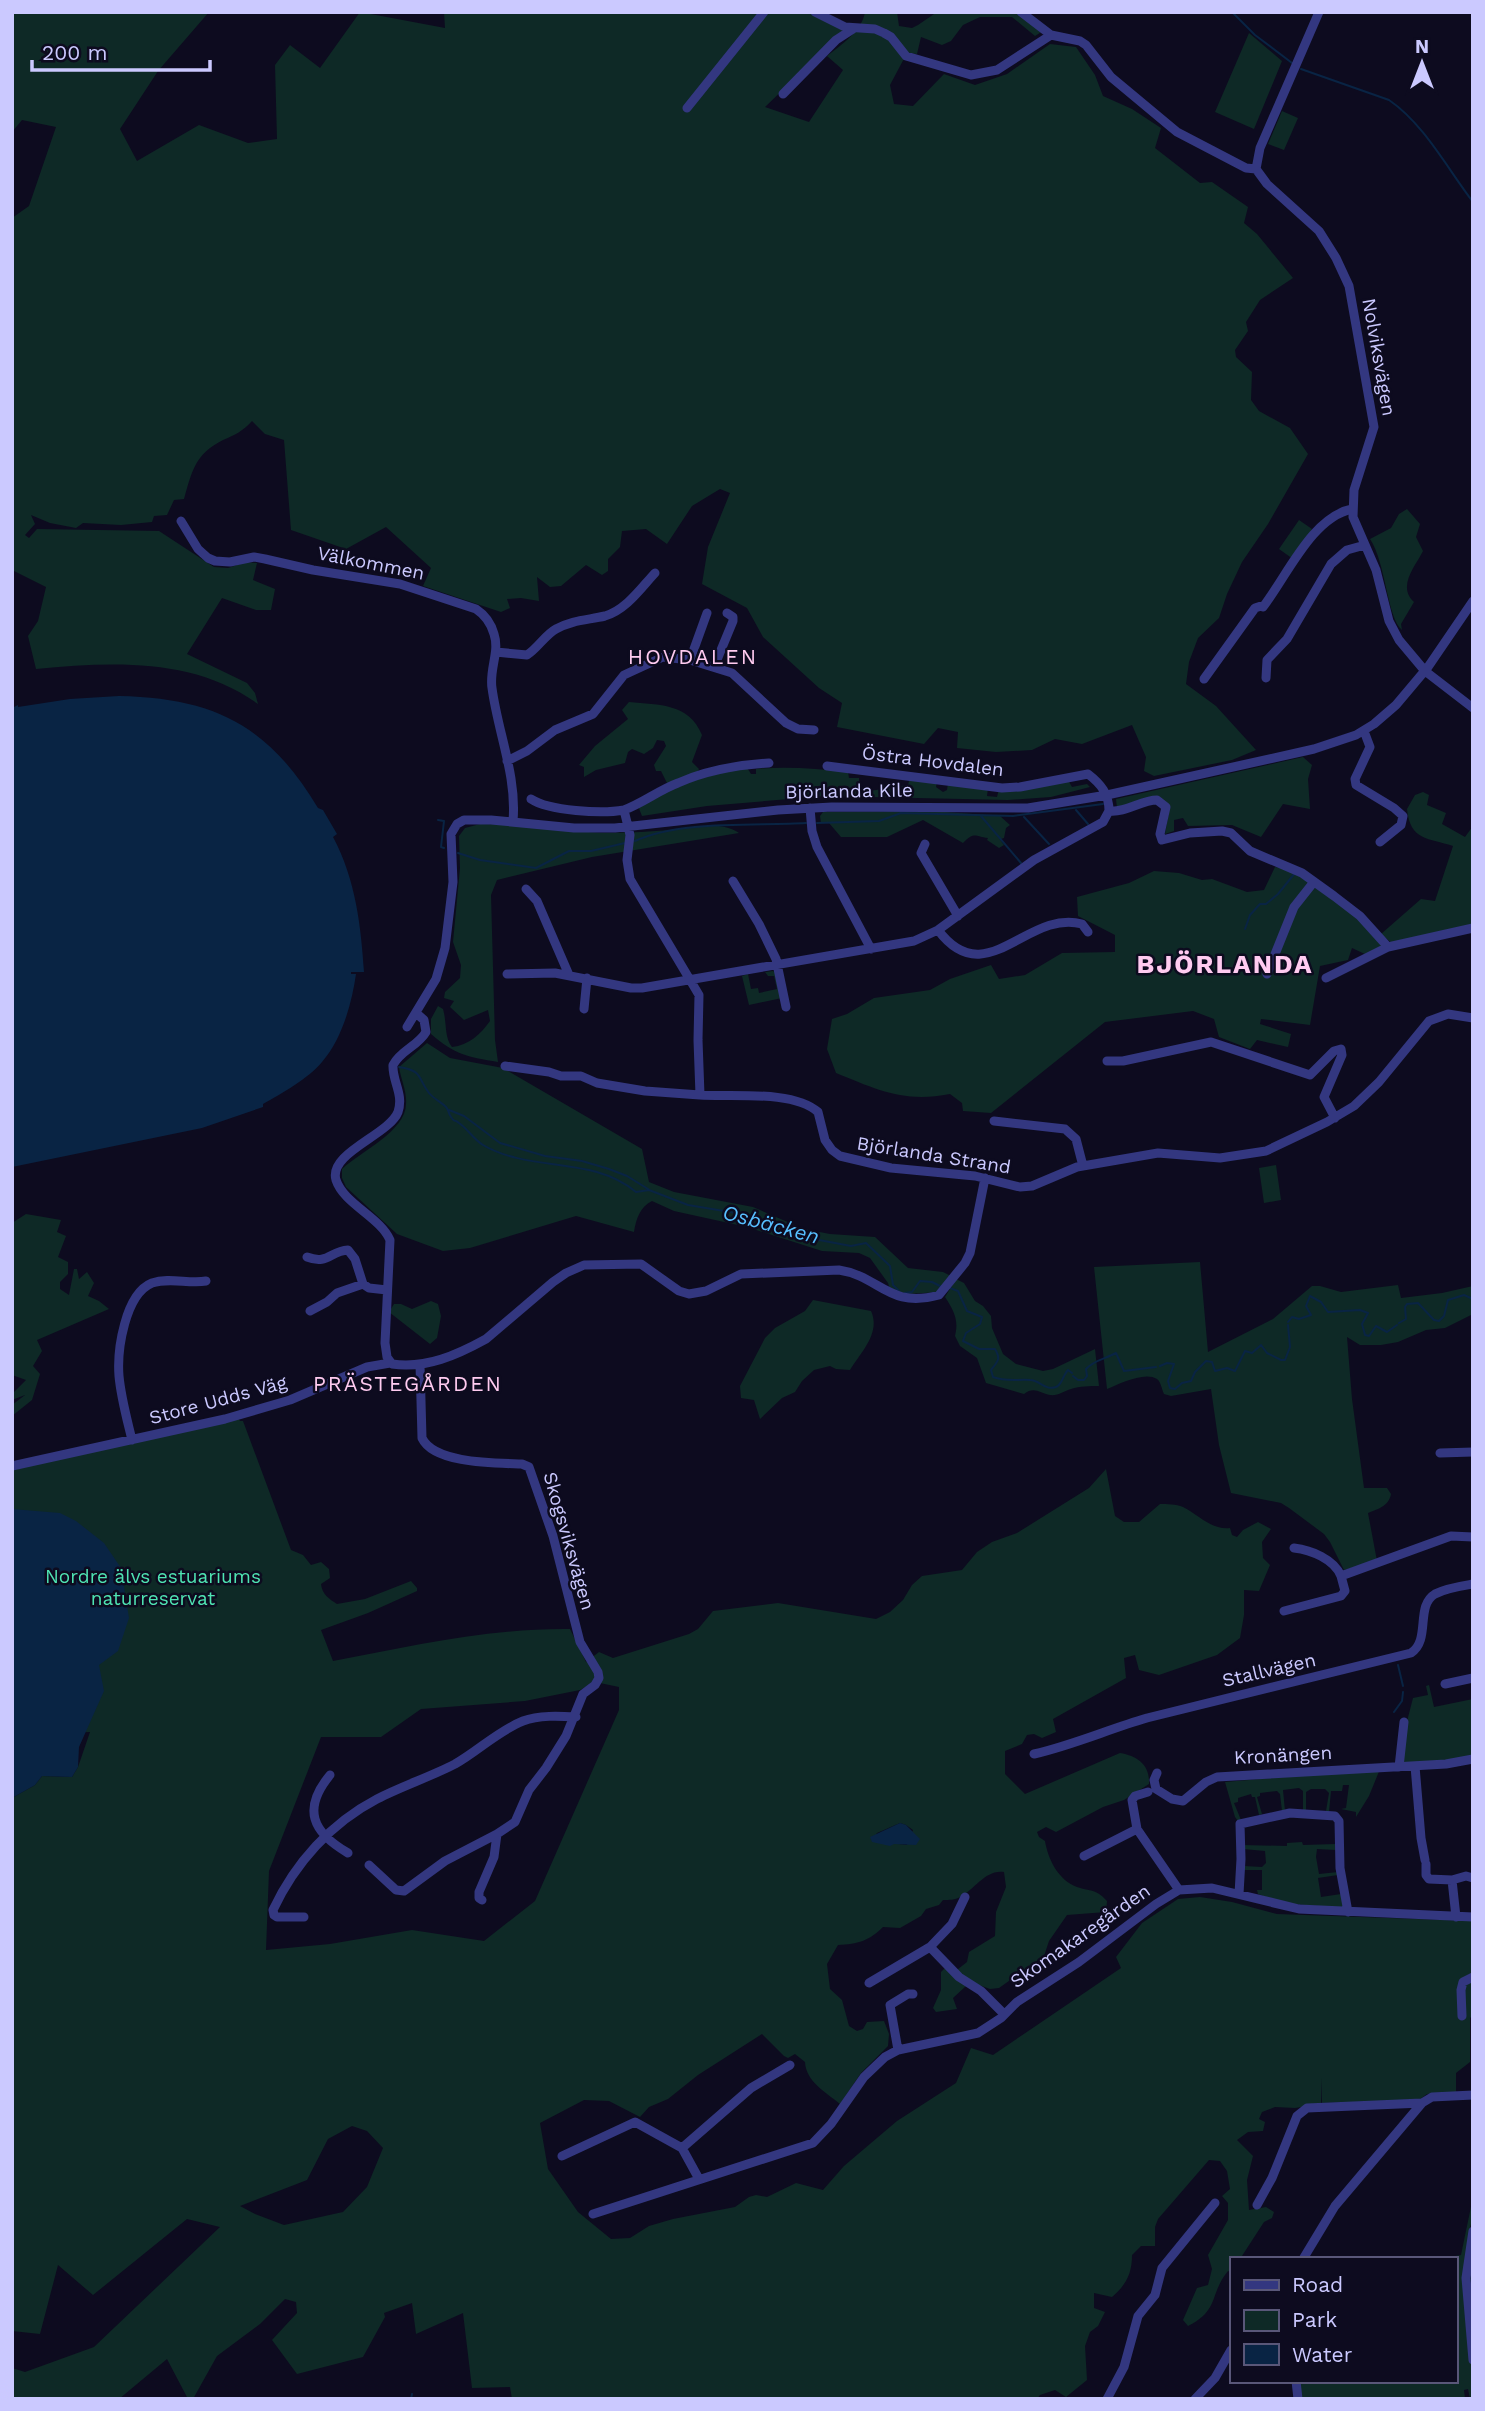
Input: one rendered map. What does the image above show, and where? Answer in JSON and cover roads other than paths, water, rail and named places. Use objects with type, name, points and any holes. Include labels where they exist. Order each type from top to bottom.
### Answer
[{"type":"street","points":[[687,108],[764,12]]},
{"type":"street","points":[[816,12],[845,27],[875,29],[891,37],[906,55],[971,75],[997,70],[1051,35]]},
{"type":"street","points":[[1021,12],[1030,15],[1051,35],[1071,38],[1086,45],[1111,77],[1187,138],[1246,168],[1256,169],[1260,148],[1319,12]]},
{"type":"street","points":[[783,94],[836,40],[855,28]]},
{"type":"street","name":"Nolviksvägen","points":[[1256,169],[1259,176],[1319,232],[1336,258],[1349,286],[1374,426],[1356,481],[1352,509],[1356,527],[1380,580],[1393,630],[1425,671],[1473,708]]},
{"type":"street","points":[[1204,679],[1255,608],[1264,606],[1313,532],[1341,513],[1352,509]]},
{"type":"street","name":"Välkommen","points":[[181,521],[198,549],[215,561],[230,562],[254,557],[265,559],[400,584],[476,609],[491,625],[496,652],[492,688],[514,792],[513,821]]},
{"type":"street","points":[[1266,678],[1267,660],[1287,639],[1331,564],[1347,550],[1365,545]]},
{"type":"street","points":[[496,652],[527,654],[555,629],[580,619],[606,615],[629,601],[655,573]]},
{"type":"street","name":"Björlanda Kile","points":[[407,1027],[436,979],[445,948],[453,882],[452,831],[457,824],[464,821],[513,821],[589,829],[810,808],[1028,808],[1107,795],[1329,745],[1364,730],[1387,714],[1425,671],[1473,601]]},
{"type":"street","points":[[690,660],[707,613]]},
{"type":"street","points":[[714,667],[733,621],[733,617],[727,613]]},
{"type":"street","points":[[508,761],[527,751],[555,730],[593,714],[624,675],[663,657],[690,660],[733,673],[786,723],[805,731],[814,730]]},
{"type":"street","points":[[1364,730],[1370,747],[1354,782],[1399,812],[1404,821],[1380,842]]},
{"type":"street","points":[[531,799],[539,804],[580,810],[624,810],[676,783],[696,776],[737,765],[768,763]]},
{"type":"street","name":"Östra Hovdalen","points":[[827,766],[1002,788],[1088,774],[1098,781],[1107,795]]},
{"type":"street","points":[[507,974],[541,972],[569,975],[635,989],[914,942],[938,930],[1034,860],[1102,822],[1109,811],[1107,795]]},
{"type":"street","points":[[1109,811],[1120,811],[1153,799],[1162,801],[1167,811],[1160,834],[1163,840],[1190,833],[1230,833],[1250,851],[1302,873],[1360,916],[1388,947]]},
{"type":"street","points":[[810,808],[817,847],[871,949]]},
{"type":"street","points":[[624,810],[629,827],[627,860],[630,879],[700,1000],[698,1041],[701,1095]]},
{"type":"street","points":[[925,844],[920,853],[958,916]]},
{"type":"street","points":[[733,881],[770,944],[778,965],[786,1007]]},
{"type":"street","points":[[1267,974],[1294,907],[1313,883]]},
{"type":"street","points":[[526,889],[537,901],[569,975]]},
{"type":"street","points":[[938,930],[963,950],[982,955],[995,952],[1024,935],[1059,924],[1082,924],[1088,932]]},
{"type":"street","points":[[1326,978],[1388,947],[1473,928]]},
{"type":"street","points":[[584,1009],[587,978]]},
{"type":"street","points":[[390,1363],[385,1343],[389,1237],[342,1190],[335,1172],[348,1154],[389,1125],[396,1115],[400,1095],[393,1065],[400,1055],[419,1042],[426,1032],[425,1022],[416,1013]]},
{"type":"street","name":"Björlanda Strand","points":[[505,1066],[561,1076],[581,1076],[597,1083],[660,1094],[762,1097],[803,1103],[818,1112],[825,1140],[840,1156],[902,1169],[985,1178],[1020,1187],[1032,1186],[1083,1166],[1158,1153],[1220,1158],[1250,1155],[1279,1145],[1335,1118],[1367,1096],[1429,1021],[1448,1014],[1473,1018]]},
{"type":"street","points":[[1107,1060],[1123,1060],[1211,1042],[1310,1075],[1334,1051],[1341,1049],[1341,1057],[1324,1097],[1335,1118]]},
{"type":"street","points":[[994,1121],[1065,1129],[1076,1139],[1083,1166]]},
{"type":"street","name":"Store Udds Väg","points":[[12,1466],[200,1426],[274,1406],[374,1365],[420,1364],[438,1360],[486,1339],[553,1282],[578,1267],[641,1264],[679,1291],[689,1294],[706,1291],[741,1274],[839,1269],[861,1276],[898,1296],[918,1298],[940,1295],[970,1253],[985,1178]]},
{"type":"street","points":[[307,1257],[321,1261],[342,1250],[348,1250],[355,1259],[363,1284],[369,1288],[387,1290]]},
{"type":"street","name":"Store Udds Väg","points":[[132,1440],[119,1375],[125,1322],[130,1306],[148,1285],[156,1282],[206,1281]]},
{"type":"street","points":[[310,1311],[337,1293],[363,1284]]},
{"type":"street","name":"Skogsviksvägen","points":[[369,1865],[396,1890],[404,1891],[452,1857],[497,1835],[518,1817],[525,1797],[546,1768],[576,1717],[583,1694],[598,1682],[599,1674],[580,1642],[555,1542],[530,1470],[523,1464],[460,1459],[429,1448],[422,1438],[420,1364]]},
{"type":"street","points":[[1440,1453],[1473,1452]]},
{"type":"street","points":[[1341,1576],[1451,1536],[1473,1537]]},
{"type":"street","points":[[1284,1611],[1341,1596],[1345,1591],[1336,1565],[1305,1550],[1294,1548]]},
{"type":"street","name":"Stallvägen","points":[[1034,1754],[1068,1746],[1147,1718],[1411,1653],[1419,1645],[1426,1608],[1431,1597],[1439,1592],[1473,1584]]},
{"type":"street","points":[[1445,1684],[1473,1678]]},
{"type":"street","points":[[304,1917],[277,1917],[273,1910],[290,1877],[327,1836],[366,1805],[455,1764],[521,1722],[576,1717]]},
{"type":"street","points":[[1399,1767],[1404,1722]]},
{"type":"street","name":"Kronängen","points":[[1157,1773],[1154,1780],[1156,1789],[1172,1799],[1183,1801],[1206,1782],[1217,1777],[1447,1764],[1473,1759]]},
{"type":"street","points":[[1415,1766],[1426,1875],[1429,1879],[1452,1880],[1466,1876],[1473,1878]]},
{"type":"street","points":[[330,1775],[316,1795],[313,1815],[317,1827],[348,1853]]},
{"type":"street","points":[[1084,1856],[1137,1829],[1132,1800],[1135,1796],[1148,1792]]},
{"type":"street","points":[[1239,1894],[1240,1824],[1290,1813],[1335,1816],[1339,1821],[1340,1868],[1348,1912]]},
{"type":"street","name":"Skomakaregården","points":[[1137,1829],[1179,1890]]},
{"type":"street","points":[[482,1900],[479,1898],[479,1892],[490,1869],[497,1835]]},
{"type":"street","points":[[1452,1880],[1456,1917]]},
{"type":"street","name":"Skomakaregården","points":[[593,2214],[813,2143],[831,2124],[864,2077],[885,2057],[898,2050],[974,2035],[1017,2002],[1079,1962],[1179,1890],[1213,1888],[1284,1907],[1473,1917]]},
{"type":"street","points":[[869,1983],[930,1947],[952,1924],[965,1897]]},
{"type":"street","name":"Skomakaregården","points":[[930,1947],[959,1977],[981,1991],[1004,2014]]},
{"type":"street","points":[[1462,2016],[1463,1982],[1473,1978]]},
{"type":"street","points":[[898,2050],[890,2005],[908,1994],[913,1994]]},
{"type":"street","points":[[682,2148],[751,2088],[790,2065]]},
{"type":"street","points":[[1304,2257],[1335,2206],[1422,2104],[1433,2097],[1473,2095]]},
{"type":"street","points":[[1257,2204],[1272,2178],[1297,2116],[1302,2110],[1422,2104]]},
{"type":"street","points":[[562,2156],[635,2122],[682,2148],[699,2179]]},
{"type":"street","points":[[1107,2399],[1124,2367],[1138,2316],[1155,2295],[1162,2268],[1215,2203]]},
{"type":"street","points":[[1473,2231],[1466,2278],[1473,2360]]},
{"type":"street","points":[[1195,2399],[1215,2378],[1230,2352]]},
{"type":"water","points":[[119,696],[184,703],[211,711],[236,722],[259,737],[280,756],[318,808],[323,810],[337,834],[333,837],[347,870],[356,904],[364,972],[351,972],[356,974],[349,1009],[329,1053],[310,1074],[263,1104],[263,1107],[202,1128],[12,1167],[12,708],[70,699]]},
{"type":"water","points":[[12,1509],[60,1513],[76,1521],[104,1543],[121,1568],[129,1618],[118,1651],[99,1665],[104,1691],[79,1747],[78,1767],[72,1777],[42,1776],[35,1785],[12,1798]]},
{"type":"water","points":[[900,1823],[906,1825],[920,1839],[916,1845],[890,1846],[872,1842],[870,1837]]},
{"type":"waterway","points":[[1232,12],[1255,35],[1292,63]]},
{"type":"waterway","points":[[1301,69],[1389,100],[1402,110],[1424,134],[1473,202]]},
{"type":"waterway","points":[[817,823],[879,821],[901,813],[1013,816],[1103,804]]},
{"type":"waterway","points":[[1076,810],[1088,824]]},
{"type":"waterway","points":[[981,816],[1021,863]]},
{"type":"waterway","points":[[1024,817],[1049,844]]},
{"type":"waterway","points":[[438,820],[444,821],[441,847],[444,848]]},
{"type":"waterway","points":[[635,841],[653,834],[695,827],[806,823]]},
{"type":"waterway","points":[[458,853],[480,860],[536,868],[569,851],[591,851],[625,843]]},
{"type":"waterway","points":[[1245,929],[1250,915],[1260,904],[1266,904],[1278,894],[1295,873]]},
{"type":"waterway","name":"Osbäcken","points":[[399,1067],[416,1073],[429,1093],[446,1107],[450,1116],[479,1143],[502,1154],[600,1173],[636,1192],[649,1190],[688,1205],[748,1215],[778,1231],[851,1246],[866,1243],[890,1266],[893,1285],[899,1291]]},
{"type":"waterway","name":"Osbäcken","points":[[449,1110],[464,1116],[500,1143],[545,1156],[582,1161],[609,1169],[648,1189]]},
{"type":"waterway","name":"Osbäcken","points":[[905,1293],[912,1292],[920,1281],[940,1286]]},
{"type":"waterway","name":"Osbäcken","points":[[950,1288],[958,1291],[967,1311],[982,1317],[980,1324],[966,1333],[963,1341],[979,1349],[995,1349],[998,1358],[991,1370],[993,1377],[1034,1380],[1052,1388],[1060,1384],[1068,1370],[1072,1373]]},
{"type":"waterway","name":"Osbäcken","points":[[1399,1323],[1406,1319],[1407,1304],[1418,1303],[1434,1320],[1439,1321],[1444,1316],[1448,1300],[1464,1295],[1473,1299]]},
{"type":"waterway","name":"Osbäcken","points":[[1288,1322],[1292,1317],[1299,1319],[1311,1315],[1306,1306],[1310,1296],[1321,1302],[1328,1312],[1360,1310],[1368,1313],[1362,1324],[1365,1335],[1369,1336],[1376,1326],[1387,1332],[1397,1325]]},
{"type":"waterway","name":"Osbäcken","points":[[1160,1366],[1174,1364],[1168,1381],[1170,1388],[1175,1389],[1182,1383],[1191,1381],[1195,1372],[1206,1361],[1212,1362],[1215,1371],[1227,1368],[1235,1371],[1245,1351],[1252,1353],[1261,1345],[1267,1353],[1285,1360],[1290,1347],[1288,1325]]},
{"type":"waterway","name":"Osbäcken","points":[[1073,1376],[1084,1380],[1089,1366],[1116,1353],[1124,1371],[1156,1367]]},
{"type":"waterway","points":[[1398,1665],[1403,1686]]},
{"type":"waterway","points":[[1394,1712],[1402,1701],[1403,1692]]},
{"type":"waterway","points":[[411,2399],[412,2394]]},
{"type":"district","name":"HOVDALEN","points":[[693,656]]},
{"type":"district","name":"BJÖRLANDA","points":[[1225,964]]},
{"type":"district","name":"PRÄSTEGÅRDEN","points":[[408,1383]]},
{"type":"park label","name":"Nordre älvs estuariums naturreservat","points":[[153,1587]]}]
